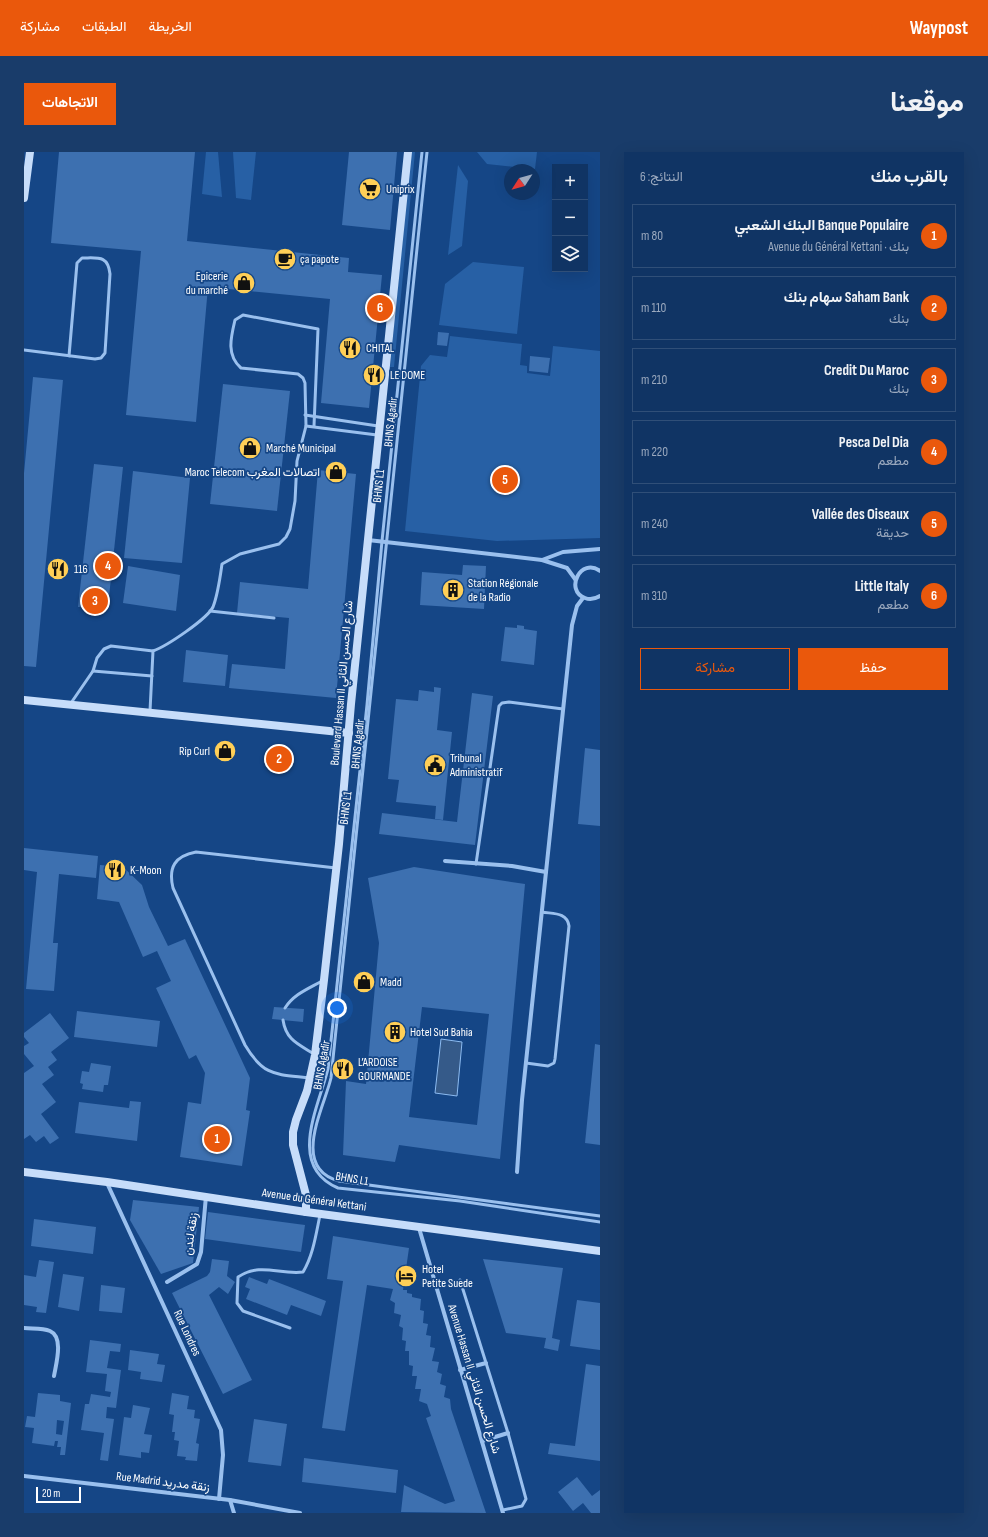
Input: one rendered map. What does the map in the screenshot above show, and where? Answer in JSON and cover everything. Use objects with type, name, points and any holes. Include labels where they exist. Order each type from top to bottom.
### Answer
[{"type":"street","points":[[24,198],[30,152]]},
{"type":"street","name":"Boulevard Hassan II شارع الحسن الثاني","points":[[306,1212],[306,1194],[296,1158],[293,1139],[296,1120],[310,1078],[315,1056],[324,980],[408,152]]},
{"type":"street","points":[[368,540],[542,560],[567,568],[575,579]]},
{"type":"street","points":[[542,560],[563,552],[600,549]]},
{"type":"street","points":[[599,570],[591,567],[584,569],[578,573],[575,579],[575,587],[578,593],[584,598],[590,600],[599,598]]},
{"type":"street","points":[[517,1172],[526,1063],[572,625],[577,606],[584,598]]},
{"type":"street","points":[[24,700],[349,733]]},
{"type":"street","points":[[445,861],[512,866],[546,872]]},
{"type":"street","name":"Avenue du Général Kettani","points":[[24,1172],[206,1196],[320,1214],[600,1251]]},
{"type":"street","name":"Rue Londres","points":[[107,1182],[221,1430],[223,1455],[219,1499]]},
{"type":"street","name":"زنقة لندن","points":[[167,1282],[197,1264],[201,1252],[206,1196]]},
{"type":"street","name":"Avenue Hassan II شارع الحسن الثاني","points":[[419,1227],[503,1512]]},
{"type":"street","points":[[24,1328],[50,1331],[54,1335],[58,1345],[54,1376]]},
{"type":"street","points":[[460,1370],[486,1362]]},
{"type":"street","points":[[482,1441],[508,1433]]},
{"type":"street","name":"Rue Madrid زنقة مدريد","points":[[24,1476],[230,1500],[300,1513]]},
{"type":"street","points":[[230,1500],[234,1513]]},
{"type":"street","points":[[272,1513],[277,1508]]},
{"type":"lane","name":"BHNS L1","points":[[422,152],[384,542],[328,1069],[320,1098],[312,1118],[308,1144],[313,1165],[325,1182],[338,1188],[460,1201],[600,1222]]},
{"type":"lane","name":"BHNS Agadir","points":[[427,152],[384,542],[357,848],[331,1078],[314,1132],[313,1145],[316,1159],[323,1172],[339,1181],[600,1216]]},
{"type":"lane","points":[[24,350],[69,356],[95,359],[102,358],[105,353],[110,274],[108,262],[103,258],[82,258],[77,263],[69,356]]},
{"type":"lane","points":[[69,705],[93,671],[100,653],[107,647],[111,646],[153,651],[168,644],[210,611],[216,599],[222,564],[240,554],[279,544],[286,537],[290,529],[295,501],[297,461],[306,426],[305,383],[303,378],[298,374],[241,368],[234,362],[230,354],[235,320],[243,315],[318,329],[314,426]]},
{"type":"lane","points":[[305,415],[380,426]]},
{"type":"lane","points":[[306,426],[379,435]]},
{"type":"lane","points":[[210,611],[274,618]]},
{"type":"lane","points":[[150,713],[153,651]]},
{"type":"lane","points":[[93,671],[152,676]]},
{"type":"lane","points":[[476,864],[499,706],[502,703],[509,702],[563,709]]},
{"type":"lane","points":[[310,1078],[277,1075],[266,1070],[253,1058],[245,1045],[173,888],[170,878],[172,868],[178,860],[186,854],[196,852],[336,868]]},
{"type":"lane","points":[[526,1063],[548,1066],[554,1063],[569,926],[566,917],[542,912]]},
{"type":"lane","points":[[285,1008],[289,1001],[324,980]]},
{"type":"lane","points":[[283,1020],[285,1029],[291,1040],[315,1056]]},
{"type":"lane","points":[[290,1328],[243,1311],[237,1303],[238,1277],[252,1270],[266,1269],[303,1272],[316,1236],[320,1214]]},
{"type":"lane","points":[[460,1280],[508,1433],[526,1499],[522,1506],[503,1512]]},
{"type":"shaded area","points":[[206,152],[218,152],[222,197],[202,194]]},
{"type":"shaded area","points":[[233,152],[256,152],[251,200],[236,198]]},
{"type":"shaded area","points":[[411,152],[415,152],[394,367],[390,367]]},
{"type":"shaded area","points":[[477,152],[537,152],[536,164],[504,164],[504,166],[487,164]]},
{"type":"shaded area","points":[[458,165],[468,181],[462,246],[448,255]]},
{"type":"shaded area","points":[[473,262],[524,267],[517,334],[439,325],[445,284]]},
{"type":"shaded area","points":[[450,336],[522,344],[520,365],[527,366],[527,373],[550,376],[553,346],[600,351],[600,538],[497,541],[405,531],[421,366],[430,355],[447,357]]},
{"type":"shaded area","points":[[441,1039],[462,1042],[457,1096],[435,1093]]},
{"type":"building","points":[[59,152],[195,152],[187,241],[349,258],[348,272],[382,275],[369,408],[321,403],[330,299],[208,287],[196,422],[126,415],[141,251],[51,243]]},
{"type":"building","name":"Uniprix","points":[[349,152],[397,152],[390,230],[342,225]]},
{"type":"building","points":[[438,332],[449,333],[447,346],[437,345]]},
{"type":"building","points":[[530,356],[550,358],[548,373],[529,371]]},
{"type":"building","points":[[33,377],[63,380],[36,667],[24,666],[24,473]]},
{"type":"building","name":"Marché Municipal","points":[[223,384],[290,391],[277,511],[210,504]]},
{"type":"building","points":[[94,464],[123,467],[108,606],[78,607]]},
{"type":"building","points":[[318,470],[356,474],[336,698],[229,688],[232,664],[285,669],[289,618],[237,613],[240,582],[308,589]]},
{"type":"building","points":[[133,471],[190,478],[182,563],[124,558]]},
{"type":"building","name":"Station Régionale de la Radio","points":[[463,565],[486,566],[484,609],[420,605],[422,572],[462,575]]},
{"type":"building","points":[[128,566],[180,575],[176,611],[123,603]]},
{"type":"building","points":[[517,625],[524,626],[524,629],[537,631],[534,665],[501,661],[505,627],[517,628]]},
{"type":"building","points":[[186,650],[228,655],[225,686],[183,682]]},
{"type":"building","points":[[434,687],[441,688],[437,730],[452,732],[443,820],[435,819],[436,806],[396,802],[399,780],[388,779],[396,699],[418,701],[419,690],[434,692]]},
{"type":"building","points":[[472,693],[493,696],[475,845],[379,834],[382,813],[457,822]]},
{"type":"building","points":[[585,748],[600,750],[600,826],[578,824]]},
{"type":"building","points":[[24,848],[98,856],[96,878],[59,874],[53,943],[58,943],[54,991],[26,989],[37,872],[24,870]]},
{"type":"building","points":[[100,865],[123,867],[142,885],[149,907],[168,946],[185,939],[250,1078],[246,1110],[250,1111],[242,1166],[180,1157],[188,1102],[201,1104],[205,1073],[196,1055],[189,1059],[156,988],[171,981],[157,951],[143,957],[119,902],[97,899]]},
{"type":"building","name":"Hotel Sud Bahia","points":[[414,867],[525,884],[500,1159],[399,1145],[395,1162],[343,1155],[346,1081],[366,1084],[379,943],[368,878]],"holes":[[[422,1007],[489,1014],[477,1125],[409,1117]]]},
{"type":"building","points":[[274,1007],[304,1009],[303,1022],[272,1019]]},
{"type":"building","points":[[77,1011],[160,1021],[157,1047],[74,1037]]},
{"type":"building","points":[[50,1013],[69,1038],[51,1052],[57,1060],[48,1067],[54,1075],[42,1084],[56,1102],[41,1114],[59,1138],[50,1144],[44,1136],[36,1142],[30,1135],[24,1139],[24,1073],[34,1066],[24,1054],[24,1046],[29,1043],[24,1037],[24,1033]]},
{"type":"building","points":[[595,1044],[600,1045],[600,1145],[585,1143]]},
{"type":"building","points":[[91,1063],[111,1066],[108,1085],[104,1085],[103,1092],[82,1089],[83,1084],[80,1083],[82,1071],[89,1072]]},
{"type":"building","points":[[130,1101],[141,1102],[137,1141],[75,1133],[79,1102],[129,1108]]},
{"type":"building","points":[[133,1200],[199,1207],[193,1263],[161,1274],[130,1220]]},
{"type":"building","points":[[208,1212],[305,1225],[301,1252],[205,1239]]},
{"type":"building","points":[[34,1219],[96,1227],[93,1254],[31,1246]]},
{"type":"building","points":[[333,1236],[409,1248],[403,1290],[407,1290],[407,1293],[412,1294],[412,1297],[421,1299],[420,1310],[424,1311],[423,1323],[428,1324],[426,1335],[431,1336],[430,1347],[435,1348],[432,1361],[439,1362],[437,1372],[442,1374],[440,1384],[446,1386],[444,1397],[450,1399],[451,1409],[486,1513],[401,1512],[404,1485],[445,1504],[455,1501],[426,1418],[431,1416],[427,1404],[419,1401],[421,1389],[415,1389],[417,1376],[412,1376],[413,1366],[409,1365],[409,1351],[405,1351],[406,1341],[402,1340],[403,1328],[399,1326],[401,1315],[394,1313],[395,1303],[390,1300],[393,1289],[367,1285],[345,1431],[322,1428],[343,1281],[327,1279]]},
{"type":"building","points":[[212,1259],[229,1261],[227,1276],[235,1282],[228,1294],[219,1287],[209,1295],[252,1380],[223,1394],[172,1293],[207,1276],[210,1272]]},
{"type":"building","points":[[483,1259],[563,1268],[552,1338],[560,1340],[558,1351],[544,1348],[546,1338],[506,1333]]},
{"type":"building","points":[[39,1260],[54,1262],[46,1313],[36,1312],[37,1307],[24,1305],[24,1275],[36,1277]]},
{"type":"building","points":[[63,1274],[84,1277],[79,1311],[58,1307]]},
{"type":"building","points":[[249,1277],[267,1284],[269,1279],[326,1301],[321,1316],[291,1305],[287,1315],[246,1299],[250,1289],[245,1287]]},
{"type":"building","points":[[101,1285],[125,1288],[122,1313],[99,1311]]},
{"type":"building","points":[[577,1300],[600,1303],[600,1350],[570,1346]]},
{"type":"building","points":[[90,1340],[121,1344],[120,1352],[110,1351],[107,1368],[121,1370],[116,1408],[107,1407],[106,1418],[114,1419],[108,1461],[100,1460],[104,1433],[81,1430],[85,1404],[89,1404],[91,1394],[110,1397],[111,1392],[105,1391],[107,1374],[86,1372]]},
{"type":"building","points":[[130,1350],[159,1354],[157,1364],[165,1365],[162,1382],[140,1379],[141,1372],[128,1370]]},
{"type":"building","points":[[586,1364],[600,1366],[600,1461],[548,1454],[550,1443],[575,1446]]},
{"type":"building","points":[[38,1393],[60,1395],[60,1401],[71,1403],[65,1455],[60,1455],[61,1447],[57,1447],[58,1441],[55,1441],[54,1446],[32,1443],[34,1428],[25,1427],[27,1416],[35,1417]],"holes":[[[57,1420],[64,1421],[62,1435],[56,1434]]]},
{"type":"building","points":[[172,1393],[189,1396],[187,1409],[195,1410],[194,1418],[200,1419],[196,1443],[199,1444],[197,1461],[185,1460],[186,1457],[177,1456],[179,1441],[174,1440],[175,1432],[172,1432],[174,1415],[169,1414]]},
{"type":"building","points":[[133,1405],[150,1408],[144,1434],[152,1435],[149,1453],[141,1452],[141,1458],[119,1455],[124,1417],[131,1418]]},
{"type":"building","points":[[254,1419],[287,1424],[281,1466],[248,1462]]},
{"type":"building","points":[[304,1458],[398,1470],[396,1493],[302,1482]]},
{"type":"building","points":[[577,1477],[592,1496],[600,1490],[600,1513],[591,1513],[583,1503],[573,1511],[558,1492]]},
{"type":"place","name":"Uniprix","points":[[370,189]]},
{"type":"place","name":"ça papote","points":[[285,259]]},
{"type":"place","name":"Epicerie du marché","points":[[244,283]]},
{"type":"place","name":"Little Italy","points":[[380,308]]},
{"type":"place","name":"CHITAL","points":[[350,348]]},
{"type":"place","name":"LE DOME","points":[[374,375]]},
{"type":"place","name":"Marché Municipal","points":[[250,448]]},
{"type":"place","name":"Maroc Telecom اتصالات المغرب","points":[[336,472]]},
{"type":"place","name":"Vallée des Oiseaux","points":[[505,480]]},
{"type":"place","name":"Pesca Del Dia","points":[[108,566]]},
{"type":"place","name":"116","points":[[58,569]]},
{"type":"place","name":"Station Régionale de la Radio","points":[[453,590]]},
{"type":"place","name":"Credit Du Maroc","points":[[95,601]]},
{"type":"place","name":"Rip Curl","points":[[225,751]]},
{"type":"place","name":"Saham Bank سهام بنك","points":[[279,759]]},
{"type":"place","name":"Tribunal Administratif","points":[[435,765]]},
{"type":"place","name":"K-Moon","points":[[115,870]]},
{"type":"place","name":"Madd","points":[[364,982]]},
{"type":"place","name":"Hotel Sud Bahia","points":[[395,1032]]},
{"type":"place","name":"L’ARDOISE GOURMANDE","points":[[343,1069]]},
{"type":"place","name":"Banque Populaire البنك الشعبي","points":[[217,1139]]},
{"type":"place","name":"Hotel Petite Suede","points":[[406,1276]]}]
